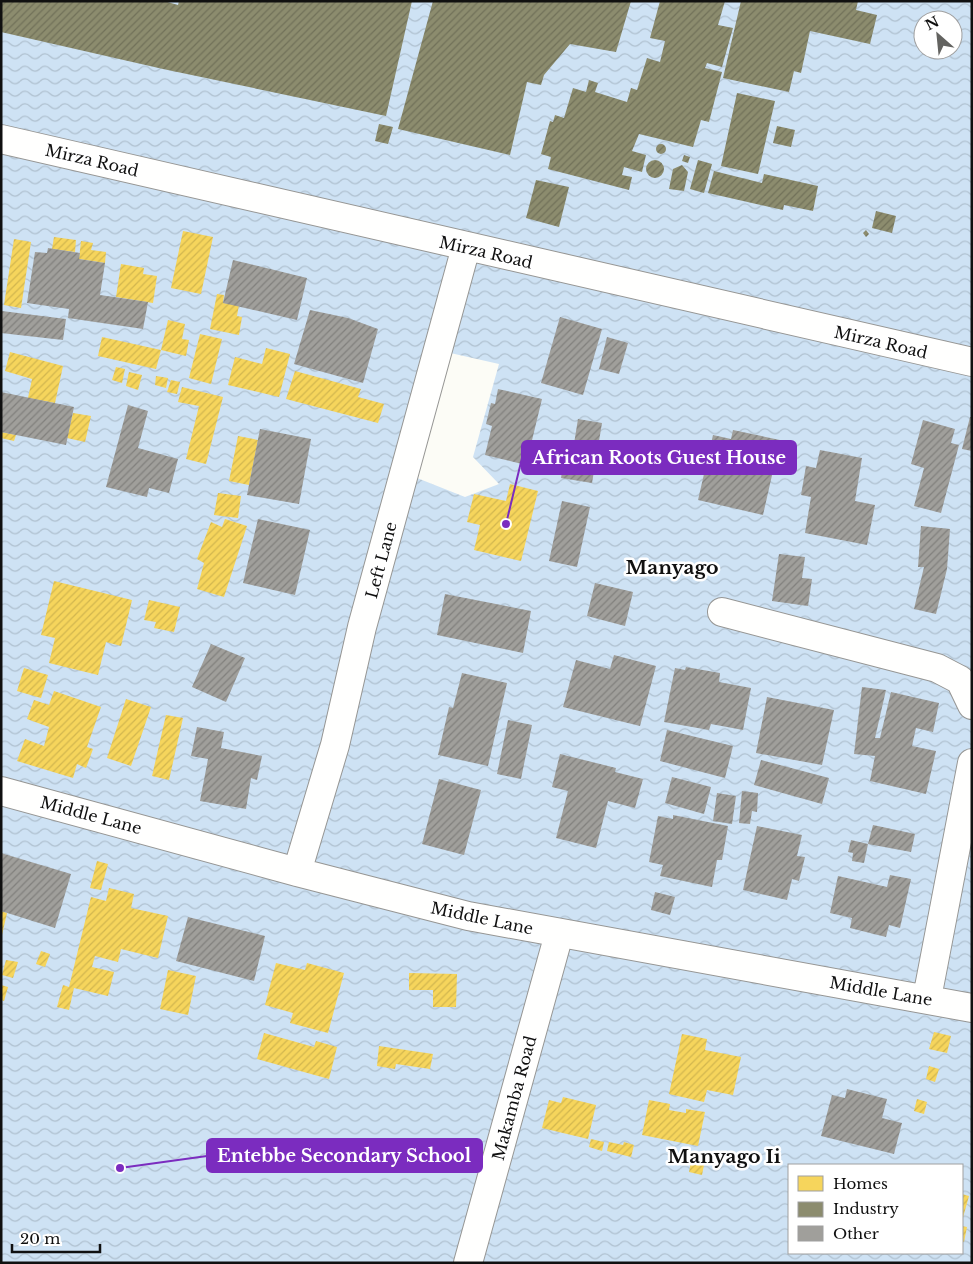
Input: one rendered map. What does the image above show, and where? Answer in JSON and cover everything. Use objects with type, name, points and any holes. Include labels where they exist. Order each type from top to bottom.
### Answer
[{"type":"street","name":"Mirza Road","points":[[1,139],[466,248],[972,362]]},
{"type":"street","name":"Left Lane","points":[[297,872],[335,745],[362,627],[466,248]]},
{"type":"street","points":[[722,612],[937,668],[960,680],[972,705]]},
{"type":"street","points":[[927,998],[972,763]]},
{"type":"street","name":"Middle Lane","points":[[1,791],[297,872],[468,916],[559,934],[927,998],[972,1008]]},
{"type":"street","name":"Makamba Road","points":[[468,1263],[559,934]]},
{"type":"water","points":[[1,1],[972,1],[972,1263],[1,1263]],"holes":[[[446,352],[499,364],[473,457],[499,484],[465,497],[412,476]]]},
{"type":"building: Homes","points":[[183,231],[213,237],[201,294],[171,288]]},
{"type":"building: Homes","points":[[54,237],[76,240],[75,252],[52,249]]},
{"type":"building: Homes","points":[[14,239],[31,242],[21,308],[4,305]]},
{"type":"building: Homes","points":[[81,241],[93,243],[91,250],[106,252],[105,263],[79,259]]},
{"type":"building: Homes","points":[[121,264],[144,268],[143,274],[157,276],[153,303],[116,297]]},
{"type":"building: Homes","points":[[217,294],[224,295],[223,303],[239,305],[237,316],[242,317],[239,335],[210,329]]},
{"type":"building: Homes","points":[[168,320],[185,324],[182,339],[189,340],[186,356],[161,350]]},
{"type":"building: Homes","points":[[200,334],[222,339],[211,384],[189,378]]},
{"type":"building: Homes","points":[[102,337],[161,350],[156,369],[98,356]]},
{"type":"building: Homes","points":[[266,348],[290,354],[279,397],[228,385],[235,357],[262,364]]},
{"type":"building: Homes","points":[[10,352],[63,366],[55,403],[28,398],[32,379],[5,371]]},
{"type":"building: Homes","points":[[116,367],[125,369],[122,383],[112,380]]},
{"type":"building: Homes","points":[[295,371],[361,389],[358,397],[384,404],[378,423],[286,399]]},
{"type":"building: Homes","points":[[129,372],[142,375],[138,390],[126,386]]},
{"type":"building: Homes","points":[[156,376],[168,378],[166,388],[155,385]]},
{"type":"building: Homes","points":[[171,380],[180,382],[177,394],[167,392]]},
{"type":"building: Homes","points":[[182,387],[223,397],[206,464],[186,459],[199,406],[178,402]]},
{"type":"building: Homes","points":[[73,413],[91,416],[85,442],[67,438]]},
{"type":"building: Homes","points":[[1,432],[16,435],[14,441],[1,438]]},
{"type":"building: Homes","points":[[238,436],[258,440],[249,485],[229,481]]},
{"type":"building: Homes","points":[[510,484],[538,491],[521,561],[474,550],[480,525],[467,522],[474,494],[506,501]]},
{"type":"building: Homes","points":[[218,493],[241,496],[238,518],[214,515]]},
{"type":"building: Homes","points":[[225,519],[247,526],[224,597],[197,589],[204,563],[197,559],[211,522],[222,527]]},
{"type":"building: Homes","points":[[54,581],[132,600],[121,646],[106,642],[98,675],[49,663],[55,638],[41,635]]},
{"type":"building: Homes","points":[[149,600],[180,607],[174,632],[154,628],[156,622],[144,620]]},
{"type":"building: Homes","points":[[24,668],[48,675],[41,698],[17,691]]},
{"type":"building: Homes","points":[[54,691],[101,707],[87,747],[93,749],[86,768],[77,764],[73,778],[17,761],[25,739],[44,746],[49,727],[27,719],[34,700],[49,705]]},
{"type":"building: Homes","points":[[126,699],[151,707],[131,766],[107,758]]},
{"type":"building: Homes","points":[[166,715],[183,718],[169,780],[152,776]]},
{"type":"building: Homes","points":[[97,861],[108,864],[101,890],[90,888]]},
{"type":"building: Homes","points":[[109,888],[134,894],[131,908],[168,916],[158,958],[121,949],[118,962],[95,956],[92,967],[114,972],[108,996],[74,988],[69,1010],[57,1007],[63,985],[69,987],[91,897],[106,901]]},
{"type":"building: Homes","points":[[1,911],[7,913],[2,935],[1,935]]},
{"type":"building: Homes","points":[[41,951],[50,954],[45,967],[36,964]]},
{"type":"building: Homes","points":[[6,960],[18,962],[13,978],[2,975]]},
{"type":"building: Homes","points":[[276,963],[305,970],[307,963],[344,973],[328,1033],[290,1023],[293,1013],[265,1005]]},
{"type":"building: Homes","points":[[168,970],[196,976],[188,1015],[160,1009]]},
{"type":"building: Homes","points":[[409,973],[457,974],[456,1007],[433,1007],[433,990],[409,990]]},
{"type":"building: Homes","points":[[1,985],[8,987],[4,1001],[1,1000]]},
{"type":"building: Homes","points":[[934,1032],[951,1036],[947,1053],[929,1049]]},
{"type":"building: Homes","points":[[264,1033],[314,1047],[316,1041],[337,1047],[329,1079],[257,1059]]},
{"type":"building: Homes","points":[[682,1034],[707,1039],[705,1050],[741,1057],[733,1095],[707,1090],[704,1102],[669,1094]]},
{"type":"building: Homes","points":[[379,1046],[433,1054],[430,1069],[396,1064],[395,1069],[377,1066]]},
{"type":"building: Homes","points":[[929,1066],[939,1069],[935,1082],[926,1079]]},
{"type":"building: Homes","points":[[563,1097],[596,1105],[588,1139],[542,1128],[549,1100],[561,1103]]},
{"type":"building: Homes","points":[[917,1099],[927,1102],[924,1114],[914,1111]]},
{"type":"building: Homes","points":[[649,1100],[670,1104],[669,1110],[686,1113],[686,1109],[705,1112],[698,1146],[642,1135]]},
{"type":"building: Homes","points":[[591,1139],[604,1142],[602,1151],[589,1147]]},
{"type":"building: Homes","points":[[609,1142],[623,1145],[624,1142],[634,1145],[631,1157],[607,1151]]},
{"type":"building: Homes","points":[[691,1162],[704,1165],[702,1175],[689,1172]]},
{"type":"building: Homes","points":[[963,1194],[969,1196],[963,1217]]},
{"type":"building: Homes","points":[[963,1226],[967,1227],[963,1242]]},
{"type":"building: Industry","points":[[1,1],[164,1],[178,5],[179,1],[412,1],[386,116],[163,69],[1,32]]},
{"type":"building: Industry","points":[[433,1],[631,1],[616,52],[570,44],[544,75],[541,85],[527,82],[510,155],[398,129]]},
{"type":"building: Industry","points":[[660,1],[725,1],[718,25],[733,28],[722,67],[707,63],[705,68],[722,72],[709,122],[701,120],[693,147],[639,134],[632,151],[646,155],[642,172],[624,167],[622,175],[632,177],[629,190],[548,169],[551,157],[541,154],[550,121],[553,122],[555,115],[564,118],[573,88],[586,92],[589,80],[598,83],[595,92],[627,102],[631,88],[637,90],[647,58],[660,62],[665,41],[650,38]]},
{"type":"building: Industry","points":[[741,1],[858,1],[856,10],[877,15],[870,44],[810,31],[801,73],[794,71],[789,92],[723,78]]},
{"type":"building: Industry","points":[[737,93],[775,101],[758,174],[721,166]]},
{"type":"building: Industry","points":[[379,124],[393,127],[388,144],[375,141]]},
{"type":"building: Industry","points":[[777,126],[795,130],[791,147],[773,143]]},
{"type":"building: Industry","points":[[659,144],[663,144],[666,149],[665,153],[659,154],[656,151],[656,147]]},
{"type":"building: Industry","points":[[684,155],[690,157],[688,163],[682,161]]},
{"type":"building: Industry","points":[[655,160],[661,163],[664,169],[661,175],[655,178],[649,175],[646,169],[649,163]]},
{"type":"building: Industry","points":[[698,160],[712,164],[704,193],[690,189]]},
{"type":"building: Industry","points":[[682,165],[688,172],[684,191],[669,189],[673,169]]},
{"type":"building: Industry","points":[[714,171],[762,183],[764,174],[818,186],[813,211],[784,205],[783,210],[708,193]]},
{"type":"building: Industry","points":[[536,180],[569,187],[559,227],[526,218]]},
{"type":"building: Industry","points":[[876,211],[896,216],[892,233],[872,228]]},
{"type":"building: Industry","points":[[866,230],[869,234],[866,237],[863,233]]},
{"type":"building: Other","points":[[48,248],[80,253],[79,259],[105,263],[100,295],[148,302],[143,329],[68,318],[69,309],[27,303],[35,252],[47,253]]},
{"type":"building: Other","points":[[233,260],[307,278],[297,320],[223,303]]},
{"type":"building: Other","points":[[310,310],[348,318],[378,329],[363,383],[294,364]]},
{"type":"building: Other","points":[[2,311],[66,319],[63,340],[1,333]]},
{"type":"building: Other","points":[[560,317],[602,329],[583,395],[541,383]]},
{"type":"building: Other","points":[[607,337],[628,343],[619,374],[599,369]]},
{"type":"building: Other","points":[[498,389],[542,399],[526,465],[485,455],[492,426],[486,424],[491,403],[495,404]]},
{"type":"building: Other","points":[[1,392],[74,407],[66,445],[1,432]]},
{"type":"building: Other","points":[[128,405],[148,411],[138,448],[178,459],[169,493],[149,488],[147,497],[106,487]]},
{"type":"building: Other","points":[[970,417],[972,417],[972,451],[962,449]]},
{"type":"building: Other","points":[[578,419],[602,423],[592,483],[561,478],[566,448],[573,450]]},
{"type":"building: Other","points":[[923,420],[955,429],[951,443],[959,445],[941,513],[914,506],[924,468],[911,464]]},
{"type":"building: Other","points":[[260,429],[311,439],[299,504],[247,495]]},
{"type":"building: Other","points":[[733,430],[780,440],[763,515],[698,500],[713,435],[731,439]]},
{"type":"building: Other","points":[[820,450],[862,458],[855,501],[875,505],[867,545],[805,533],[811,497],[801,495],[806,466],[816,468]]},
{"type":"building: Other","points":[[562,501],[590,507],[577,567],[549,561]]},
{"type":"building: Other","points":[[258,519],[310,530],[295,595],[243,583]]},
{"type":"building: Other","points":[[921,526],[950,529],[947,569],[936,614],[914,609],[924,567],[918,567]]},
{"type":"building: Other","points":[[779,554],[805,557],[802,578],[812,579],[808,606],[772,601]]},
{"type":"building: Other","points":[[595,583],[633,592],[625,626],[587,616]]},
{"type":"building: Other","points":[[445,594],[531,611],[523,653],[437,635]]},
{"type":"building: Other","points":[[211,644],[245,658],[226,702],[192,687]]},
{"type":"building: Other","points":[[614,655],[656,666],[640,726],[563,707],[576,660],[610,669]]},
{"type":"building: Other","points":[[686,667],[720,673],[719,682],[751,688],[743,730],[711,724],[709,730],[664,722],[675,668],[685,670]]},
{"type":"building: Other","points":[[462,673],[507,683],[488,766],[438,755],[449,707],[453,708]]},
{"type":"building: Other","points":[[862,687],[886,690],[875,738],[880,738],[891,692],[939,703],[933,732],[916,728],[912,746],[936,751],[926,794],[870,781],[875,756],[854,754]]},
{"type":"building: Other","points":[[767,697],[834,710],[822,765],[756,753]]},
{"type":"building: Other","points":[[508,720],[532,725],[521,779],[497,774]]},
{"type":"building: Other","points":[[197,727],[224,732],[221,748],[262,756],[257,780],[251,778],[246,809],[200,801],[208,759],[191,756]]},
{"type":"building: Other","points":[[667,730],[733,746],[725,778],[660,761]]},
{"type":"building: Other","points":[[560,754],[616,768],[615,772],[643,779],[635,808],[608,801],[596,848],[556,838],[568,791],[552,787]]},
{"type":"building: Other","points":[[761,760],[829,778],[822,804],[754,785]]},
{"type":"building: Other","points":[[672,777],[711,787],[704,814],[665,803]]},
{"type":"building: Other","points":[[439,779],[481,790],[464,855],[422,844]]},
{"type":"building: Other","points":[[742,791],[758,793],[757,812],[752,811],[750,824],[739,823]]},
{"type":"building: Other","points":[[717,793],[736,796],[732,824],[713,821]]},
{"type":"building: Other","points":[[673,815],[728,826],[722,860],[717,860],[712,887],[660,876],[663,865],[649,862],[658,816],[673,819]]},
{"type":"building: Other","points":[[873,825],[915,834],[911,852],[868,844]]},
{"type":"building: Other","points":[[757,826],[802,835],[797,856],[805,857],[799,881],[792,879],[787,900],[743,890]]},
{"type":"building: Other","points":[[851,840],[868,844],[864,863],[852,861],[853,853],[848,852]]},
{"type":"building: Other","points":[[1,853],[71,874],[55,928],[1,911]]},
{"type":"building: Other","points":[[890,875],[911,879],[900,928],[889,925],[886,937],[850,928],[852,918],[830,913],[838,876],[887,887]]},
{"type":"building: Other","points":[[655,892],[675,897],[670,915],[651,910]]},
{"type":"building: Other","points":[[188,917],[265,936],[254,981],[176,961]]},
{"type":"building: Other","points":[[847,1089],[887,1099],[882,1118],[902,1123],[894,1154],[821,1136],[832,1095],[845,1098]]},
{"type":"place","name":"African Roots Guest House","points":[[506,524]]},
{"type":"place","name":"Entebbe Secondary School","points":[[120,1168]]},
{"type":"district","name":"Manyago","points":[[672,567]]},
{"type":"district","name":"Manyago Ii","points":[[724,1156]]}]
